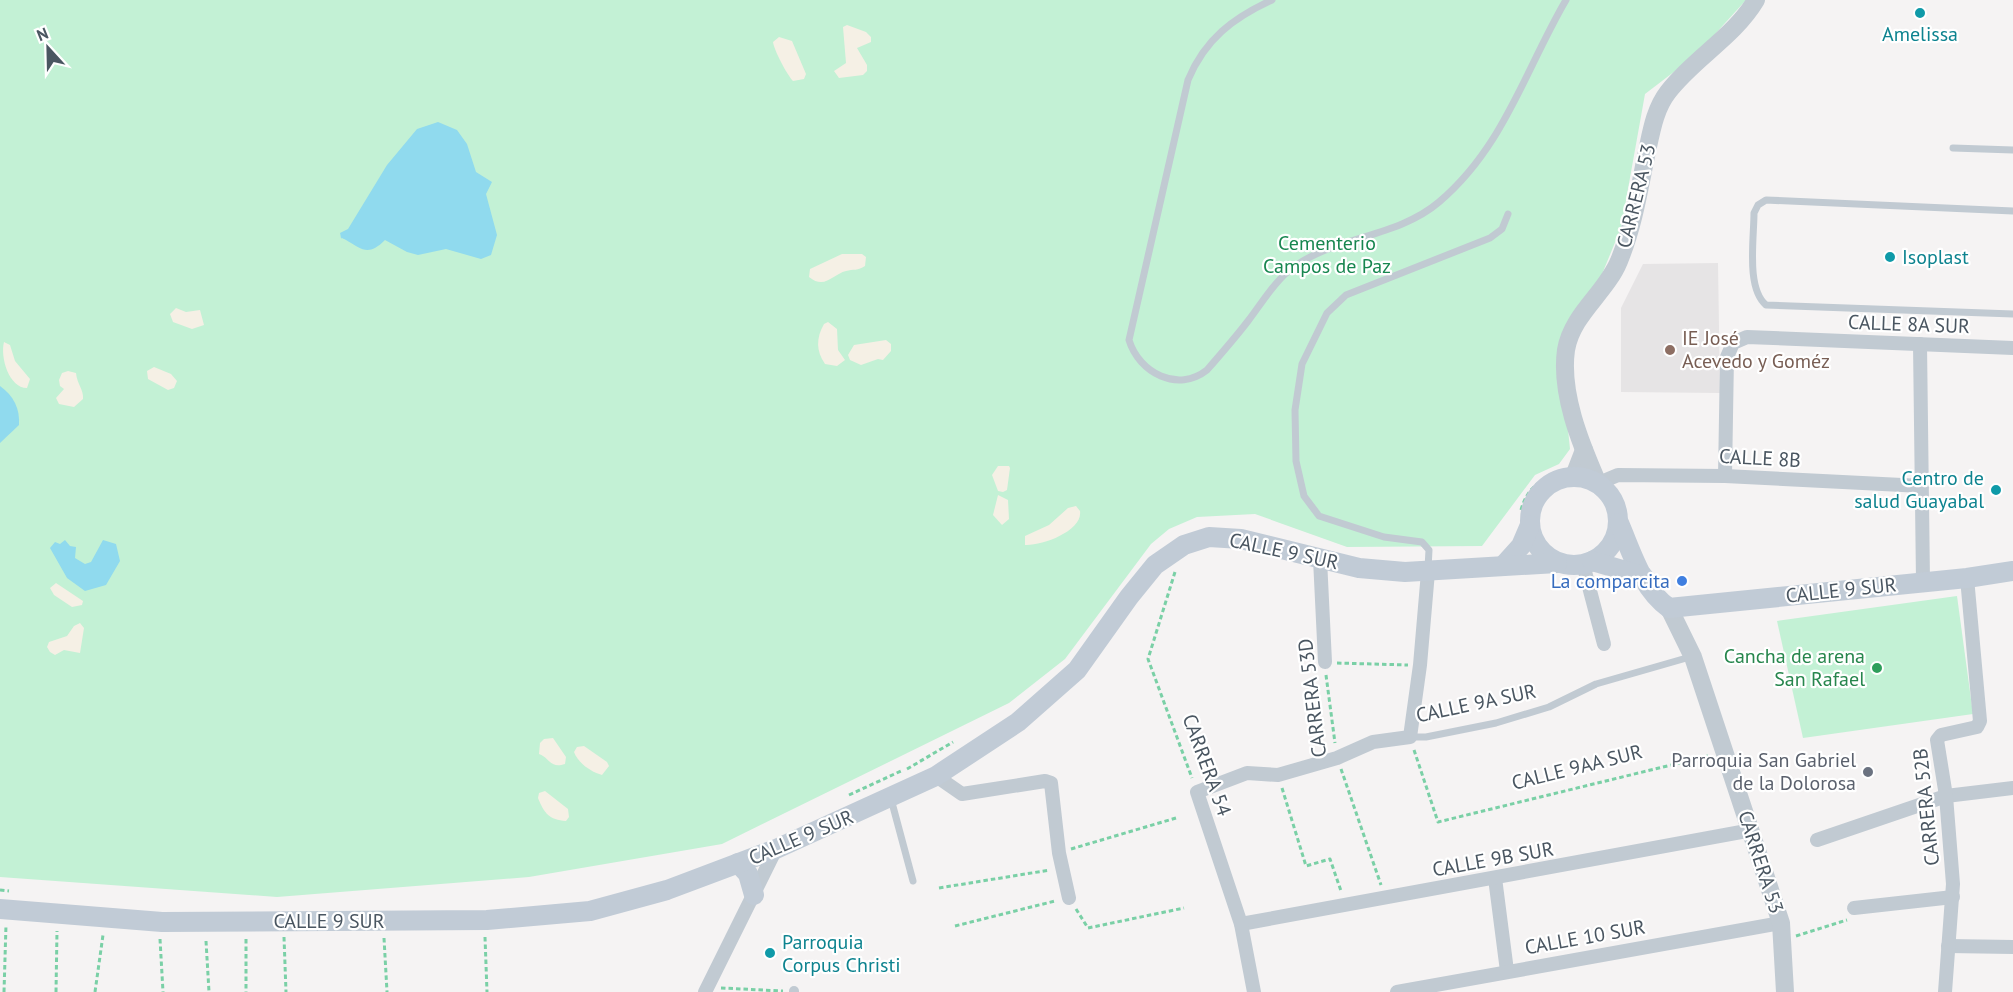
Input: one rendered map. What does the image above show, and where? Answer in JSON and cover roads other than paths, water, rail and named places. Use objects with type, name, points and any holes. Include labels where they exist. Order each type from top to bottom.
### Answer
[{"type":"main road","points":[[1503,566],[1521,546],[1525,520],[1539,494],[1554,481],[1570,474],[1598,482],[1615,503],[1619,524],[1617,534],[1608,550],[1588,563]]},
{"type":"main road","points":[[1525,520],[1534,541],[1557,563],[1588,563],[1643,576]]},
{"type":"main road","name":"CARRERA 53","points":[[1619,524],[1656,598],[1669,608]]},
{"type":"main road","name":"CALLE 9 SUR","points":[[3,917],[162,922],[487,920],[590,911],[667,890],[776,849],[891,799],[936,776],[1018,722],[1077,670],[1155,565],[1184,544],[1209,537],[1241,539],[1359,568],[1428,572],[1557,563]]},
{"type":"main road","name":"CALLE 9 SUR","points":[[1669,608],[1966,578],[2013,571]]},
{"type":"main road","points":[[738,863],[748,874],[754,895]]},
{"type":"street","name":"CARRERA 53","points":[[1598,482],[1584,450],[1566,375],[1566,349],[1575,325],[1618,264],[1629,236],[1656,114],[1668,92],[1738,24],[1756,0]]},
{"type":"street","name":"CALLE 8A SUR","points":[[1725,476],[1727,357],[1733,343],[1747,337],[2013,348]]},
{"type":"street","points":[[1920,344],[1923,581]]},
{"type":"street","points":[[1570,474],[1584,450]]},
{"type":"street","name":"CALLE 8B","points":[[1598,482],[1618,475],[1725,476],[1922,486]]},
{"type":"street","name":"CARRERA 53D","points":[[1320,558],[1325,662]]},
{"type":"street","points":[[1588,563],[1604,644]]},
{"type":"street","points":[[1410,737],[1420,665],[1428,572]]},
{"type":"street","name":"CARRERA 52B","points":[[1945,992],[1953,897],[1946,796],[1937,744],[1938,737],[1973,729],[1980,721],[1966,578]]},
{"type":"street","name":"CARRERA 53","points":[[1669,608],[1693,657],[1752,830],[1782,931],[1785,992]]},
{"type":"street","name":"CALLE 9A SUR","points":[[1197,792],[1247,773],[1278,775],[1337,758],[1373,742],[1410,737]]},
{"type":"street","points":[[936,776],[962,794],[1045,781],[1053,787],[1059,853],[1069,898]]},
{"type":"street","points":[[1817,840],[1946,796],[2013,788]]},
{"type":"street","name":"CARRERA 54","points":[[1197,792],[1241,924],[1254,992]]},
{"type":"street","name":"CALLE 9B SUR","points":[[1241,924],[1752,830]]},
{"type":"street","points":[[706,990],[776,849]]},
{"type":"street","points":[[1495,878],[1506,971]]},
{"type":"street","points":[[1854,908],[1953,897]]},
{"type":"street","name":"CALLE 10 SUR","points":[[1397,992],[1506,971],[1782,931]]},
{"type":"street","points":[[1948,946],[2013,947]]},
{"type":"lane","points":[[1272,0],[1229,23],[1215,35],[1195,64],[1188,80],[1129,340],[1138,360],[1161,376],[1182,381],[1197,378],[1207,370],[1271,290],[1294,267],[1324,251],[1406,222],[1438,203],[1459,183],[1504,124],[1566,0]]},
{"type":"lane","points":[[1953,148],[2013,150]]},
{"type":"lane","points":[[2013,211],[1766,200],[1758,205],[1754,213],[1754,286],[1757,298],[1766,305],[2013,314]]},
{"type":"lane","points":[[1428,572],[1427,544],[1384,537],[1319,516],[1304,496],[1296,460],[1295,410],[1302,364],[1327,314],[1346,295],[1490,238],[1502,229],[1508,214]]},
{"type":"lane","name":"CALLE 9A SUR","points":[[1410,737],[1426,737],[1496,723],[1549,707],[1596,684],[1693,657]]},
{"type":"lane","points":[[891,799],[913,881]]},
{"type":"water","points":[[438,122],[457,130],[467,144],[476,172],[492,182],[486,194],[497,235],[491,255],[481,259],[446,249],[418,255],[407,252],[385,240],[374,248],[365,250],[341,238],[340,233],[348,229],[387,165],[417,129]]},
{"type":"water","points":[[0,386],[17,408],[19,425],[0,443]]},
{"type":"water","points":[[65,540],[70,546],[76,547],[75,558],[85,564],[91,562],[103,540],[116,544],[120,561],[106,585],[85,591],[67,578],[50,548],[55,542],[60,544]]},
{"type":"place","name":"Amelissa","points":[[1920,13]]},
{"type":"place","name":"Isoplast","points":[[1890,257]]},
{"type":"place","name":"IE José Acevedo y Goméz","points":[[1670,350]]},
{"type":"place","name":"Centro de salud Guayabal","points":[[1996,490]]},
{"type":"place","name":"La comparcita","points":[[1682,581]]},
{"type":"place","name":"Cancha de arena San Rafael","points":[[1877,668]]},
{"type":"place","name":"Parroquia San Gabriel de la Dolorosa","points":[[1868,772]]},
{"type":"place","name":"Parroquia Corpus Christi","points":[[770,953]]},
{"type":"park label","name":"Cementerio Campos de Paz","points":[[1327,254]]}]
